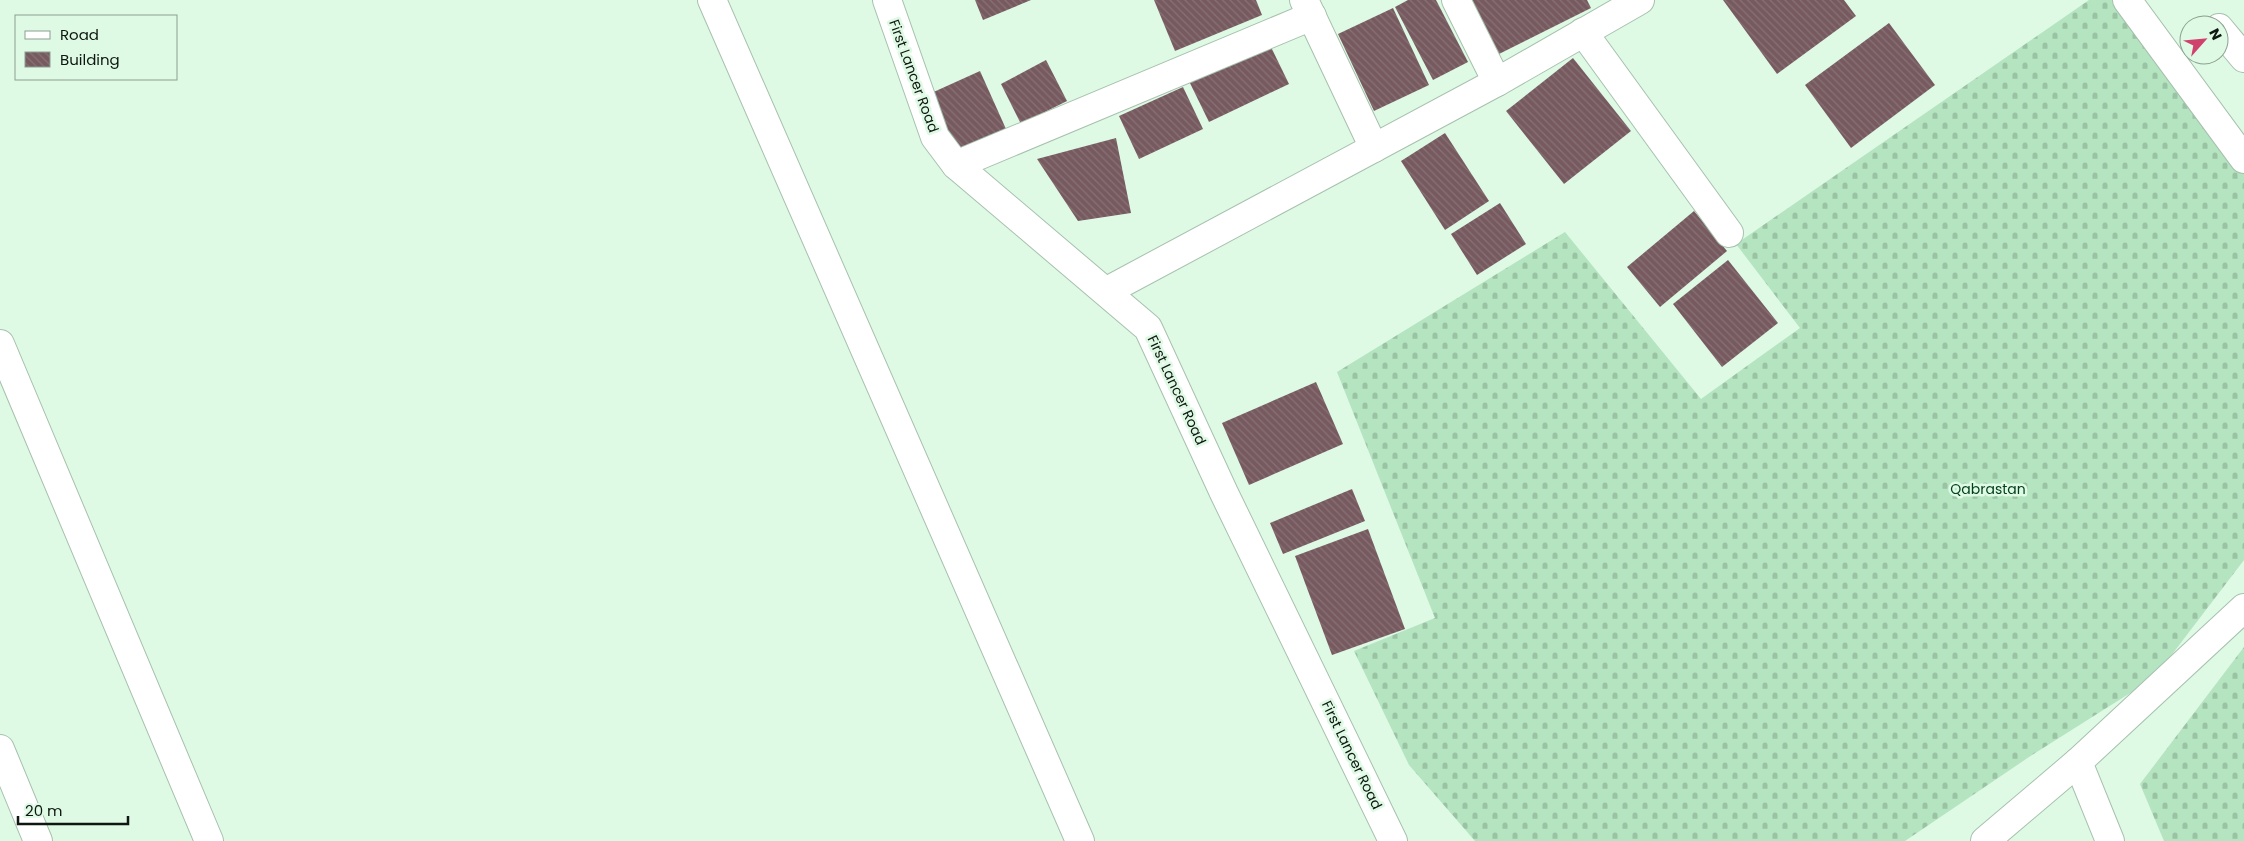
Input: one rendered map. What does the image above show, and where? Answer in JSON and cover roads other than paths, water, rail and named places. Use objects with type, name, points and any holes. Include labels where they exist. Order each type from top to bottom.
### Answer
[{"type":"street","points":[[712,0],[1080,841]]},
{"type":"street","name":"First Lancer Road","points":[[887,0],[935,137],[956,164],[1107,291],[1148,328],[1224,492],[1393,841]]},
{"type":"street","points":[[1456,0],[1497,82]]},
{"type":"street","points":[[2127,0],[2244,159]]},
{"type":"street","points":[[1107,291],[1497,82],[1632,2]]},
{"type":"street","points":[[956,164],[1308,8],[1374,148]]},
{"type":"street","points":[[1583,32],[1729,233]]},
{"type":"street","points":[[2229,40],[2244,58]]},
{"type":"street","points":[[0,344],[209,841]]},
{"type":"street","points":[[1985,841],[2078,762],[2244,608]]},
{"type":"street","points":[[0,749],[38,841]]},
{"type":"street","points":[[2078,762],[2110,841]]},
{"type":"park label","name":"Qabrastan","points":[[1988,489]]}]
